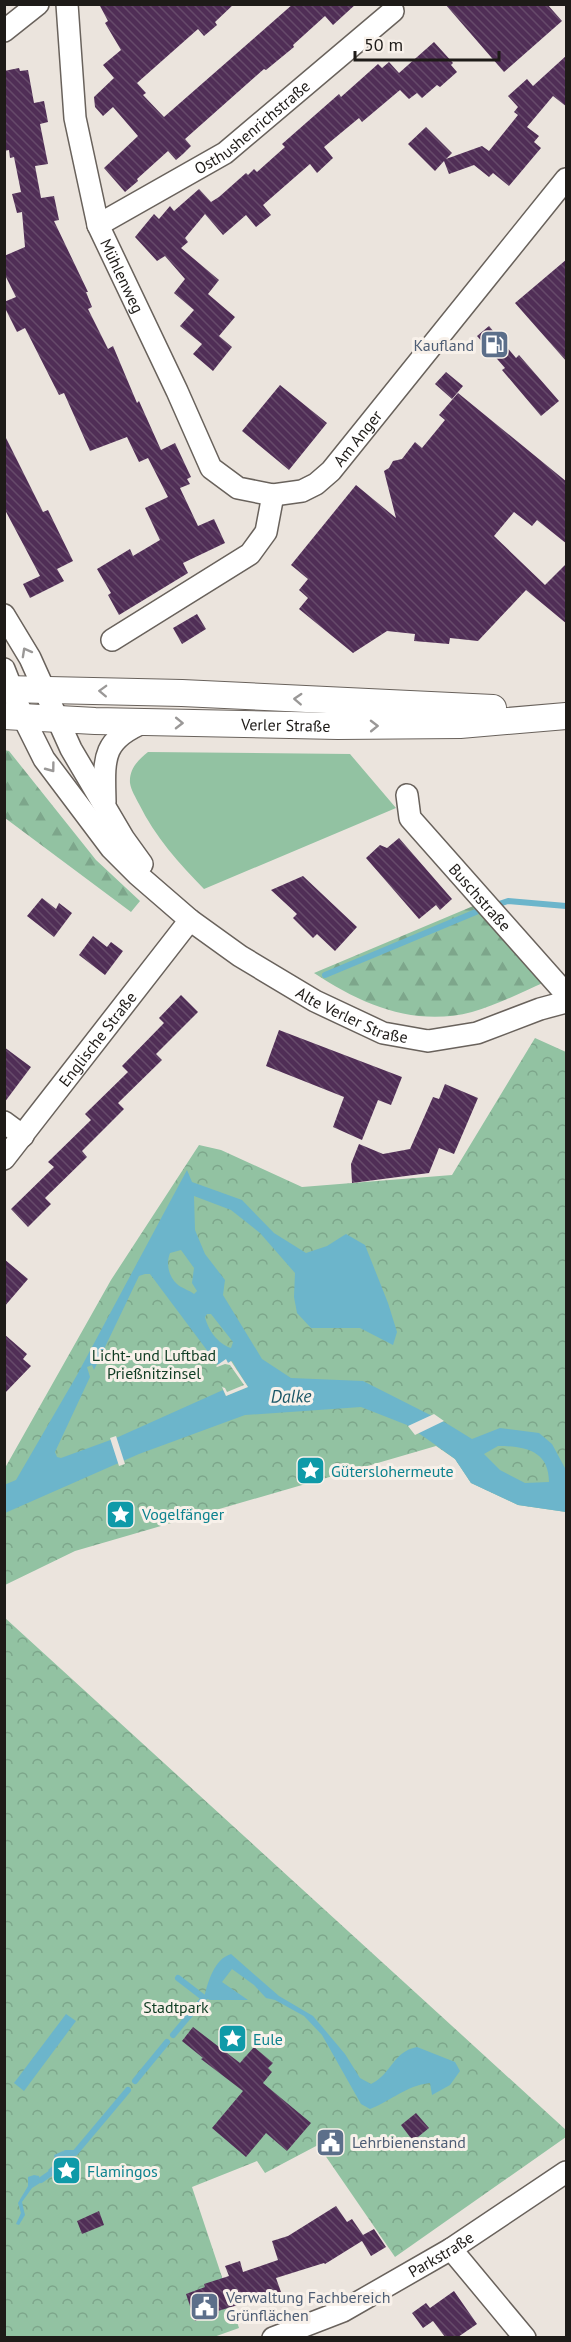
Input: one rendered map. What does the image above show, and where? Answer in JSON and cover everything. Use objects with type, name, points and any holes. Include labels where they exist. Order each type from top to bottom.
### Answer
[{"type":"main road","name":"Verler Straße","points":[[7,683],[45,690],[182,693],[567,710]]},
{"type":"main road","name":"Verler Straße","points":[[14,716],[145,722],[371,726],[460,725],[567,716]]},
{"type":"street","points":[[4,31],[38,4]]},
{"type":"street","name":"Mühlenweg","points":[[67,4],[75,118],[98,225],[211,468],[238,488],[273,495]]},
{"type":"street","name":"Osthushenrichstraße","points":[[98,225],[225,153],[393,11]]},
{"type":"street","name":"Am Anger","points":[[273,495],[302,491],[316,484],[331,471],[567,179]]},
{"type":"street","points":[[112,640],[250,554],[267,532],[273,495]]},
{"type":"street","name":"Alte Verler Straße","points":[[4,615],[30,658],[71,748],[124,839],[163,894]]},
{"type":"street","name":"Alte Verler Straße","points":[[7,683],[14,716],[111,848],[190,920],[240,956],[315,1001],[383,1033],[428,1041],[477,1034],[540,1009],[567,1002]]},
{"type":"street","name":"Alte Verler Straße","points":[[105,806],[104,771],[113,741],[130,728],[145,722]]},
{"type":"street","name":"Buschstraße","points":[[407,795],[410,818],[567,994]]},
{"type":"street","name":"Englische Straße","points":[[4,1159],[190,920]]},
{"type":"street","points":[[4,1122],[23,1136]]},
{"type":"street","name":"Parkstraße","points":[[273,2337],[343,2311],[451,2248],[567,2172]]},
{"type":"street","points":[[451,2248],[525,2337]]},
{"type":"green space","points":[[4,750],[9,751],[96,860],[140,901],[131,912],[5,818]]},
{"type":"green space","points":[[148,752],[350,754],[396,808],[204,889],[160,839],[132,791],[130,778],[133,769]]},
{"type":"green space","points":[[478,904],[545,982],[472,1012],[430,1017],[410,1015],[370,1003],[351,995],[314,973]]},
{"type":"green space","name":"Licht- und Luftbad Prießnitzinsel","points":[[535,1038],[566,1052],[566,1512],[518,1505],[471,1483],[455,1459],[436,1446],[75,1551],[5,1585],[5,1468],[111,1280],[199,1145],[221,1150],[302,1187],[452,1175]]},
{"type":"green space","name":"Stadtpark","points":[[4,1617],[566,2130],[566,2137],[395,2257],[318,2145],[265,2173],[257,2161],[192,2187],[239,2328],[211,2338],[5,2337]]},
{"type":"water","name":"Dalke","points":[[187,1170],[192,1182],[242,1200],[274,1233],[306,1253],[327,1246],[346,1234],[365,1245],[397,1332],[393,1345],[360,1328],[311,1328],[297,1313],[294,1297],[295,1273],[260,1233],[231,1210],[194,1196],[195,1230],[205,1254],[225,1280],[223,1295],[262,1359],[291,1378],[363,1381],[446,1423],[472,1439],[500,1428],[539,1433],[552,1444],[566,1470],[566,1512],[518,1505],[471,1483],[455,1459],[407,1425],[361,1407],[245,1415],[139,1454],[5,1513],[4,1485],[16,1480],[77,1375]],"holes":[[[181,1250],[194,1268],[192,1283],[197,1291],[194,1294],[174,1281],[168,1265],[170,1253]],[[150,1274],[218,1365],[226,1360],[228,1363],[232,1361],[248,1387],[226,1396],[223,1390],[116,1438],[61,1458],[57,1457],[55,1452],[90,1377],[87,1367],[92,1365],[94,1370],[139,1276]],[[211,1314],[233,1342],[231,1348],[214,1336],[205,1317]],[[498,1446],[517,1447],[533,1452],[545,1463],[549,1482],[525,1483],[500,1470],[484,1454]]]},
{"type":"water","points":[[231,1954],[279,1996],[313,2016],[345,2054],[360,2078],[371,2084],[384,2075],[402,2053],[417,2047],[455,2062],[460,2071],[450,2085],[432,2095],[430,2083],[421,2085],[406,2090],[370,2109],[361,2104],[322,2035],[304,2016],[275,2000],[266,1998],[254,1985],[232,1969],[222,1982],[248,2000],[204,1998],[216,1966]]},
{"type":"water","points":[[66,2014],[76,2021],[24,2091],[14,2083]]},
{"type":"water","points":[[63,2151],[69,2164],[62,2166],[52,2176],[48,2170],[56,2163],[54,2155]]},
{"type":"water","points":[[39,2176],[40,2183],[32,2188],[22,2202],[25,2215],[19,2225],[16,2224],[21,2213],[18,2203],[28,2186],[28,2177]]},
{"type":"pier","points":[[226,1359],[228,1363],[231,1361],[248,1387],[226,1396],[222,1387],[227,1392],[244,1385],[230,1365],[216,1366]]},
{"type":"pier","points":[[434,1414],[444,1421],[415,1435],[408,1426]]},
{"type":"pier","points":[[116,1436],[125,1464],[119,1466],[110,1438]]},
{"type":"building","points":[[99,4],[234,4],[215,22],[217,25],[204,36],[198,29],[137,83],[146,93],[143,95],[164,117],[293,4],[356,4],[333,25],[325,16],[293,45],[294,47],[266,70],[264,69],[185,139],[191,146],[183,154],[176,160],[168,151],[125,192],[104,168],[138,136],[113,107],[103,116],[95,107],[94,97],[114,78],[103,65],[121,50],[105,23],[108,21]]},
{"type":"building","points":[[445,4],[547,4],[562,21],[504,72]]},
{"type":"building","points":[[434,42],[453,63],[451,65],[457,72],[440,87],[437,85],[422,98],[417,93],[409,99],[400,90],[362,122],[359,118],[324,147],[333,158],[317,173],[310,164],[263,205],[271,215],[256,227],[246,215],[223,235],[205,214],[185,238],[188,242],[181,248],[219,280],[208,294],[235,317],[219,336],[232,347],[213,371],[193,354],[202,344],[180,326],[194,310],[174,293],[185,279],[165,256],[157,261],[135,237],[154,214],[159,219],[170,206],[174,211],[199,189],[211,202],[219,197],[246,173],[248,175],[254,169],[257,172],[285,147],[282,144],[339,94],[341,97],[378,64],[382,68],[389,62],[399,73]]},
{"type":"building","points":[[567,55],[567,107],[553,96],[527,127],[539,136],[534,142],[541,148],[509,186],[493,173],[489,177],[474,165],[449,174],[444,161],[435,171],[408,144],[426,127],[452,153],[446,159],[482,146],[489,151],[518,115],[514,112],[518,107],[508,96],[527,79],[533,86]]},
{"type":"building","points":[[19,68],[20,71],[28,70],[34,103],[44,101],[48,122],[40,124],[48,164],[35,166],[41,198],[54,196],[59,220],[54,221],[88,292],[86,292],[92,307],[88,309],[108,349],[113,346],[137,403],[139,401],[161,450],[175,443],[191,477],[187,479],[190,484],[180,488],[198,526],[214,519],[225,543],[183,563],[188,573],[119,615],[108,595],[111,593],[97,569],[130,549],[133,556],[160,540],[145,508],[168,497],[148,458],[139,462],[127,437],[90,451],[64,393],[59,395],[25,328],[17,332],[4,306],[4,302],[16,297],[4,273],[4,256],[25,247],[22,212],[17,213],[12,194],[21,192],[14,157],[10,158],[9,150],[4,151],[4,71]]},
{"type":"building","points":[[567,259],[567,362],[515,303]]},
{"type":"building","points":[[489,326],[516,358],[519,355],[559,401],[541,416],[502,370],[505,368],[477,336]]},
{"type":"building","points":[[446,372],[463,386],[452,399],[435,384]]},
{"type":"building","points":[[280,385],[327,423],[289,470],[242,431]]},
{"type":"building","points":[[458,393],[567,482],[567,544],[537,520],[532,526],[514,512],[494,536],[545,585],[567,563],[567,624],[526,590],[478,641],[450,638],[449,644],[414,641],[415,634],[387,631],[353,653],[299,609],[308,598],[299,590],[308,579],[291,565],[356,485],[396,518],[384,471],[393,461],[402,459],[415,442],[422,448],[445,420],[439,415]]},
{"type":"building","points":[[4,434],[43,512],[48,510],[73,561],[57,569],[64,581],[30,598],[23,584],[40,576],[4,508]]},
{"type":"building","points":[[197,614],[206,629],[182,644],[173,628]]},
{"type":"building","points":[[399,838],[452,899],[440,910],[436,905],[419,919],[366,858],[380,845],[387,848]]},
{"type":"building","points":[[303,876],[357,927],[335,951],[317,934],[313,938],[293,918],[297,914],[271,890]]},
{"type":"building","points":[[42,898],[56,909],[59,903],[72,913],[54,937],[27,916]]},
{"type":"building","points":[[93,936],[107,947],[111,942],[123,951],[105,975],[79,955]]},
{"type":"building","points":[[181,995],[198,1012],[156,1054],[162,1060],[118,1103],[124,1109],[82,1151],[87,1157],[45,1198],[51,1204],[28,1227],[11,1209],[54,1167],[48,1162],[91,1120],[85,1114],[128,1072],[122,1066],[164,1023],[159,1018]]},
{"type":"building","points":[[279,1030],[402,1077],[391,1105],[378,1100],[362,1140],[333,1127],[344,1097],[266,1066]]},
{"type":"building","points":[[4,1047],[31,1067],[4,1103]]},
{"type":"building","points":[[445,1084],[478,1098],[454,1154],[439,1148],[429,1173],[352,1183],[351,1164],[359,1144],[383,1154],[410,1149],[433,1097],[439,1099]]},
{"type":"building","points":[[4,1259],[28,1279],[4,1307]]},
{"type":"building","points":[[4,1334],[27,1354],[23,1359],[31,1366],[4,1394]]},
{"type":"building","points":[[193,2027],[240,2063],[254,2047],[273,2063],[268,2068],[272,2072],[263,2083],[311,2123],[287,2151],[266,2133],[246,2157],[212,2128],[243,2091],[201,2059],[203,2058],[182,2041]]},
{"type":"building","points":[[416,2113],[429,2128],[413,2141],[401,2125]]},
{"type":"building","points":[[336,2206],[347,2222],[352,2219],[363,2235],[374,2229],[386,2247],[371,2256],[362,2241],[325,2264],[276,2278],[281,2292],[218,2311],[219,2313],[195,2321],[186,2294],[205,2287],[204,2284],[229,2276],[225,2266],[240,2261],[243,2272],[278,2260],[272,2241],[288,2236]]},
{"type":"building","points":[[99,2211],[104,2225],[82,2234],[77,2221]]},
{"type":"building","points":[[454,2291],[477,2324],[458,2337],[445,2337],[433,2321],[423,2328],[412,2313],[426,2303],[430,2308]]},
{"type":"waterway","points":[[493,906],[508,901],[566,906]]},
{"type":"waterway","points":[[325,975],[483,909]]},
{"type":"waterway","points":[[173,2035],[204,1998],[178,1978]]},
{"type":"waterway","points":[[135,2081],[167,2042]]},
{"type":"waterway","points":[[66,2153],[75,2153],[128,2090]]},
{"type":"waterway","points":[[41,2180],[51,2173]]},
{"type":"place","name":"Kaufland","points":[[495,345]]},
{"type":"place","name":"Güterslohermeute","points":[[310,1471]]},
{"type":"place","name":"Vogelfänger","points":[[121,1514]]},
{"type":"place","name":"Eule","points":[[232,2039]]},
{"type":"place","name":"Lehrbienenstand","points":[[331,2142]]},
{"type":"place","name":"Flamingos","points":[[66,2171]]},
{"type":"place","name":"Verwaltung Fachbereich Grünflächen","points":[[205,2306]]}]
